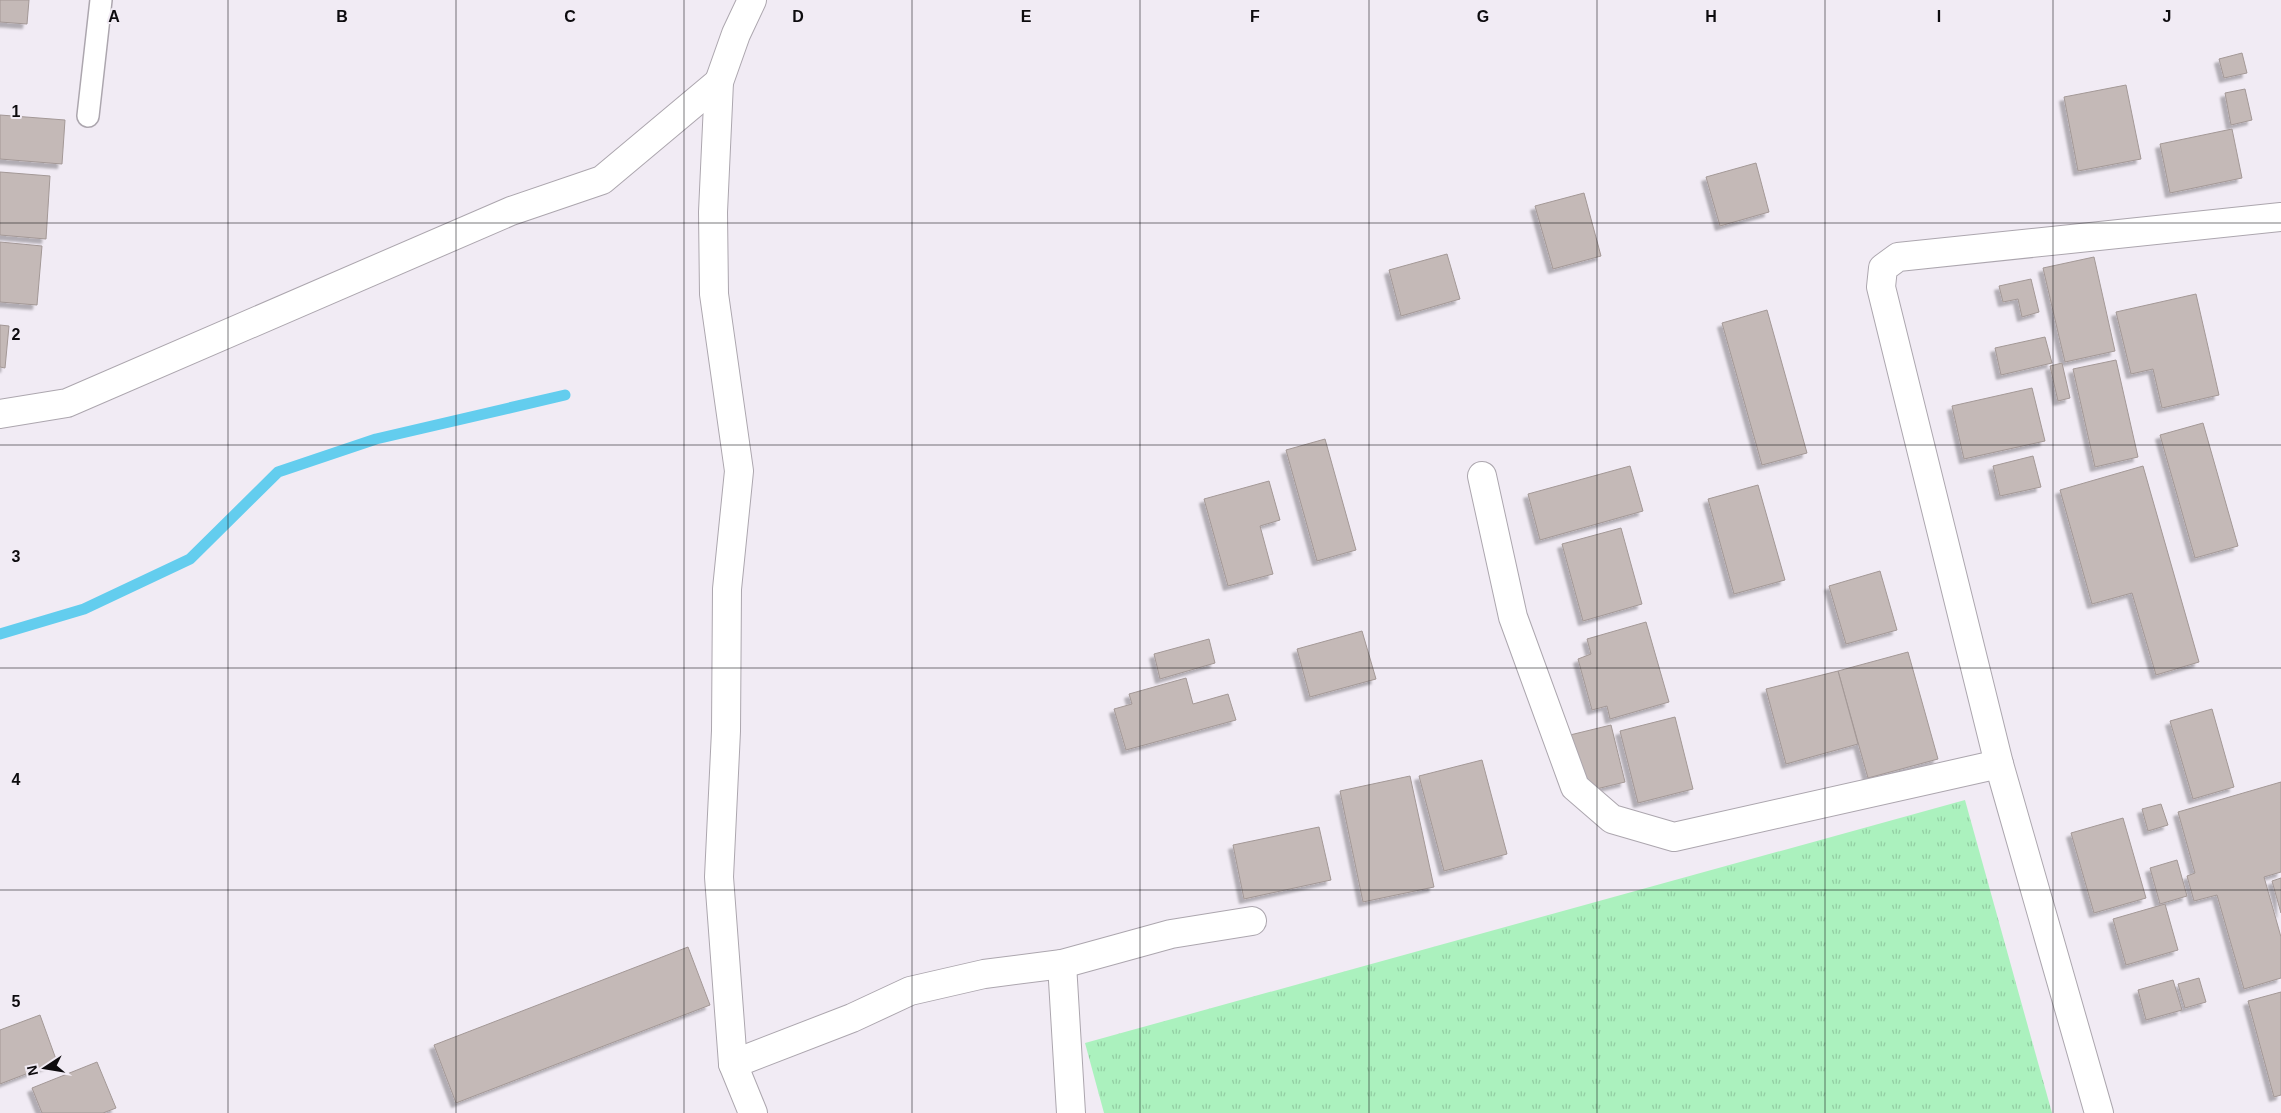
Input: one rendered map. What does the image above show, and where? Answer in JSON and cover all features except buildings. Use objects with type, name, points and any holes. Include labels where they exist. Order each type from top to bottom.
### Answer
[{"type":"street","points":[[752,0],[736,34],[719,82],[713,212],[714,294],[740,471],[727,589],[726,731],[719,877],[733,1064],[754,1113]]},
{"type":"street","points":[[0,414],[68,404],[511,211],[602,180],[719,82]]},
{"type":"street","points":[[2099,1113],[1999,764],[1881,287],[1883,268],[1898,257],[2281,217]]},
{"type":"street","points":[[1482,476],[1513,617],[1575,787],[1612,819],[1674,837],[1999,764]]},
{"type":"street","points":[[733,1064],[852,1018],[910,991],[984,974],[1062,964],[1171,934],[1252,921]]},
{"type":"street","points":[[1062,964],[1071,1113]]},
{"type":"lane","points":[[88,116],[101,0]]},
{"type":"green space","points":[[1965,800],[2052,1113],[1104,1113],[1085,1043]]},
{"type":"waterway","points":[[0,634],[84,609],[190,559],[278,472],[376,439],[565,395]]}]
